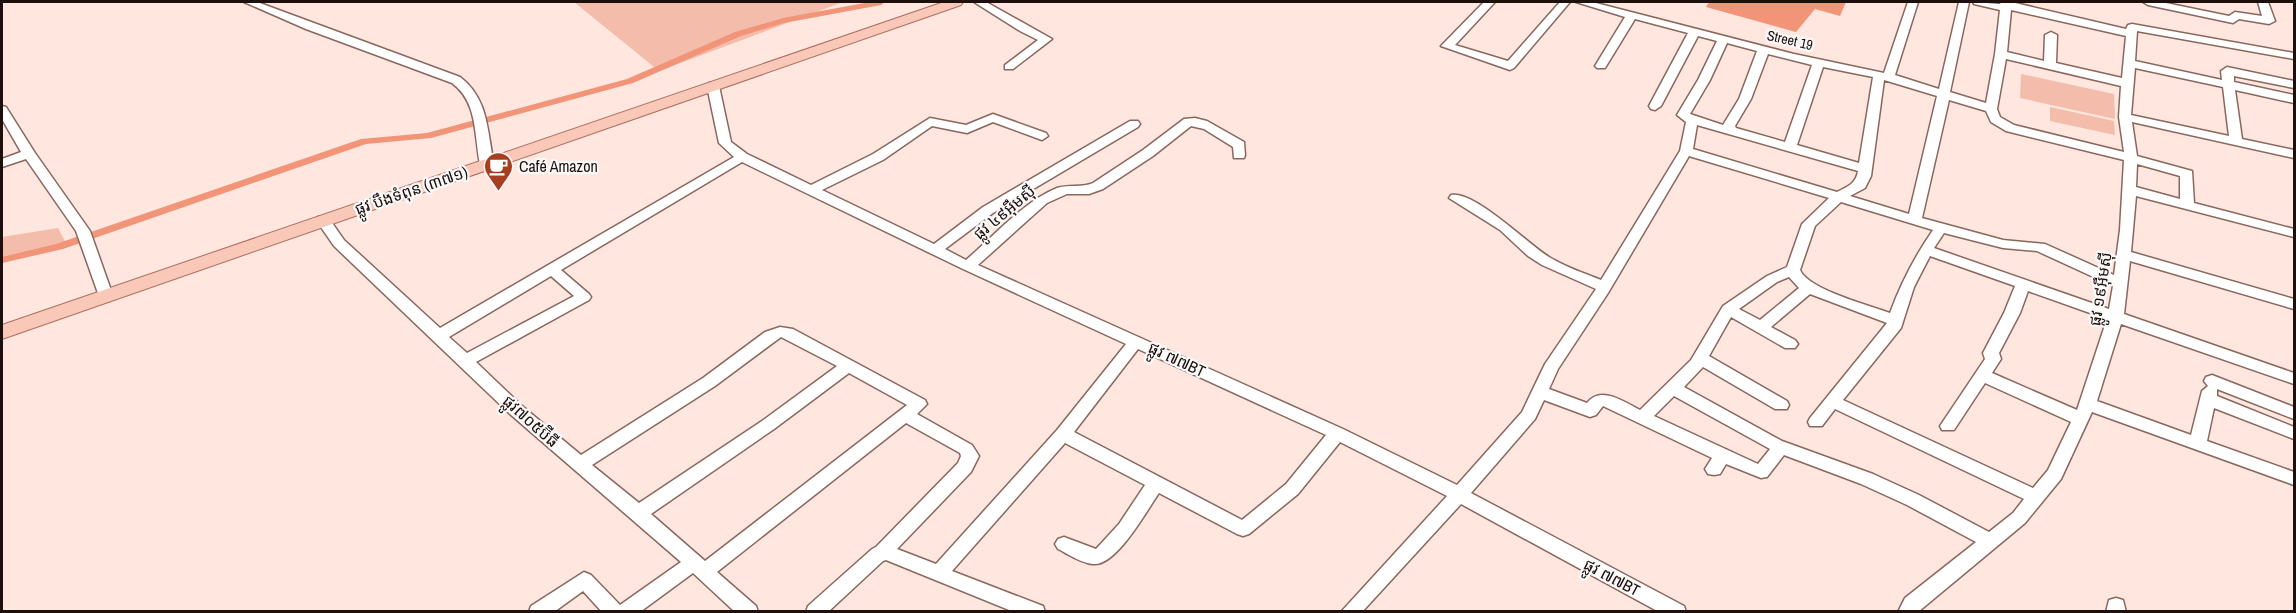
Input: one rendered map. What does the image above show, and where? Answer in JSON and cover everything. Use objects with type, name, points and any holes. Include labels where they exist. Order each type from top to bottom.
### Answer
[{"type":"main road","name":"ផ្លូវ បឹងទំពុន (៣៧១)","points":[[2,333],[956,2]]},
{"type":"street","points":[[249,2],[456,80],[467,87],[475,97],[487,164]]},
{"type":"street","points":[[262,7],[275,2]]},
{"type":"street","points":[[979,2],[1024,29],[1046,39],[1009,67]]},
{"type":"street","points":[[1491,2],[1447,46],[1510,66],[1564,2]]},
{"type":"street","name":"Street 19","points":[[1581,2],[1694,32],[1884,76],[1991,109]]},
{"type":"street","points":[[1896,321],[1808,288],[1795,276],[1793,270],[1809,224],[1838,196],[1860,185],[1884,76],[1913,2]]},
{"type":"street","points":[[1914,220],[1925,181],[1964,2]]},
{"type":"street","points":[[1978,2],[2006,5],[2131,34],[2132,27],[2135,26],[2295,56]]},
{"type":"street","points":[[2155,2],[2233,20],[2235,15],[2269,21],[2263,2]]},
{"type":"street","points":[[2206,2],[2208,14]]},
{"type":"street","points":[[2006,5],[2001,54],[1991,109],[1995,120],[2010,128],[2187,174],[2187,206]]},
{"type":"street","points":[[1601,66],[1632,15]]},
{"type":"street","points":[[1655,106],[1694,32]]},
{"type":"street","name":"ផ្លូវ ១៩អ៊ឹមស៊ី","points":[[1907,612],[1912,604],[2019,518],[2055,474],[2085,411],[2116,316],[2124,255],[2130,190],[2131,158],[2125,117],[2131,34]]},
{"type":"street","points":[[2050,66],[2051,35]]},
{"type":"street","points":[[1723,39],[1704,80],[1683,115],[1692,121],[1790,146],[1865,169]]},
{"type":"street","points":[[1730,130],[1729,126],[1745,99],[1764,49]]},
{"type":"street","points":[[2001,54],[2126,83]]},
{"type":"street","points":[[1790,146],[1819,62]]},
{"type":"street","points":[[2128,63],[2295,99]]},
{"type":"street","points":[[2236,141],[2227,71],[2295,84]]},
{"type":"street","name":"ផ្លូវ ៧៧BT","points":[[713,86],[725,143],[742,157],[968,266],[1136,340],[1336,433],[1460,495],[1677,612]]},
{"type":"street","points":[[2,110],[29,154],[83,231],[106,296]]},
{"type":"street","points":[[2125,117],[2295,154]]},
{"type":"street","points":[[812,190],[878,157],[930,122],[967,129],[993,118],[1042,136]]},
{"type":"street","points":[[1350,612],[1460,495],[1528,415],[1551,368],[1604,287],[1686,151],[1692,121]]},
{"type":"street","name":"ផ្លូវ ៤៩អ៊ឹមស៊ី","points":[[968,266],[1042,200],[1065,190],[1089,190],[1098,186],[1148,153],[1188,122],[1215,129],[1239,145],[1239,155]]},
{"type":"street","points":[[935,250],[988,210],[1134,124]]},
{"type":"street","points":[[1686,151],[1941,228],[2003,244],[2036,245],[2119,283]]},
{"type":"street","points":[[2,163],[29,154]]},
{"type":"street","points":[[439,336],[742,157]]},
{"type":"street","points":[[2130,190],[2295,233]]},
{"type":"street","points":[[1456,198],[1505,227],[1533,253],[1547,262],[1604,287]]},
{"type":"street","name":"ផ្លូវ៧០៥ប៊ីធី","points":[[323,220],[339,243],[516,410],[638,513],[749,612]]},
{"type":"street","points":[[1816,422],[1893,328],[1907,287],[1926,250],[1941,228]]},
{"type":"street","points":[[1926,250],[2295,379]]},
{"type":"street","points":[[2124,255],[2295,304]]},
{"type":"street","points":[[465,361],[584,297],[552,270]]},
{"type":"street","points":[[1642,418],[1701,358],[1728,309],[1772,279],[1793,270]]},
{"type":"street","points":[[1948,426],[1993,359],[1991,352],[2012,313],[2022,284]]},
{"type":"street","points":[[1761,327],[1808,288]]},
{"type":"street","points":[[1728,309],[1790,344]]},
{"type":"street","points":[[580,464],[709,382],[775,334],[788,333],[919,404],[699,568],[625,612]]},
{"type":"street","points":[[940,572],[1063,434],[1136,340]]},
{"type":"street","points":[[1701,358],[1781,405]]},
{"type":"street","points":[[638,513],[849,365]]},
{"type":"street","points":[[1983,376],[2085,411],[2198,443],[2295,479]]},
{"type":"street","points":[[2198,443],[2215,376],[2295,413]]},
{"type":"street","points":[[1673,388],[1781,447],[1876,483],[1992,542]]},
{"type":"street","points":[[1541,392],[1590,411],[1597,402],[1604,400],[1642,418],[1718,462],[1761,472],[1781,447]]},
{"type":"street","points":[[2208,399],[2295,433]]},
{"type":"street","points":[[1834,402],[2036,497]]},
{"type":"street","points":[[814,612],[882,553],[965,467],[970,456],[966,449],[905,415]]},
{"type":"street","points":[[1063,434],[1242,529],[1292,489],[1336,433]]},
{"type":"street","points":[[1064,544],[1093,557],[1101,556],[1125,529],[1156,483]]},
{"type":"street","points":[[882,553],[940,572],[1036,612]]},
{"type":"street","points":[[538,612],[584,580],[615,612]]},
{"type":"shaded area","points":[[574,2],[843,2],[659,71]]},
{"type":"shaded area","points":[[1709,2],[1846,2],[1840,16],[1815,9],[1796,32],[1706,7]]},
{"type":"shaded area","points":[[2021,74],[2114,94],[2115,119],[2020,98]]},
{"type":"shaded area","points":[[2050,107],[2114,121],[2115,135],[2050,121]]},
{"type":"shaded area","points":[[58,228],[67,245],[2,263],[2,237]]},
{"type":"waterway","points":[[2,260],[59,247],[365,141],[427,136],[630,81],[738,34],[783,21],[881,2]]},
{"type":"place","name":"Café Amazon","points":[[498,192]]}]
